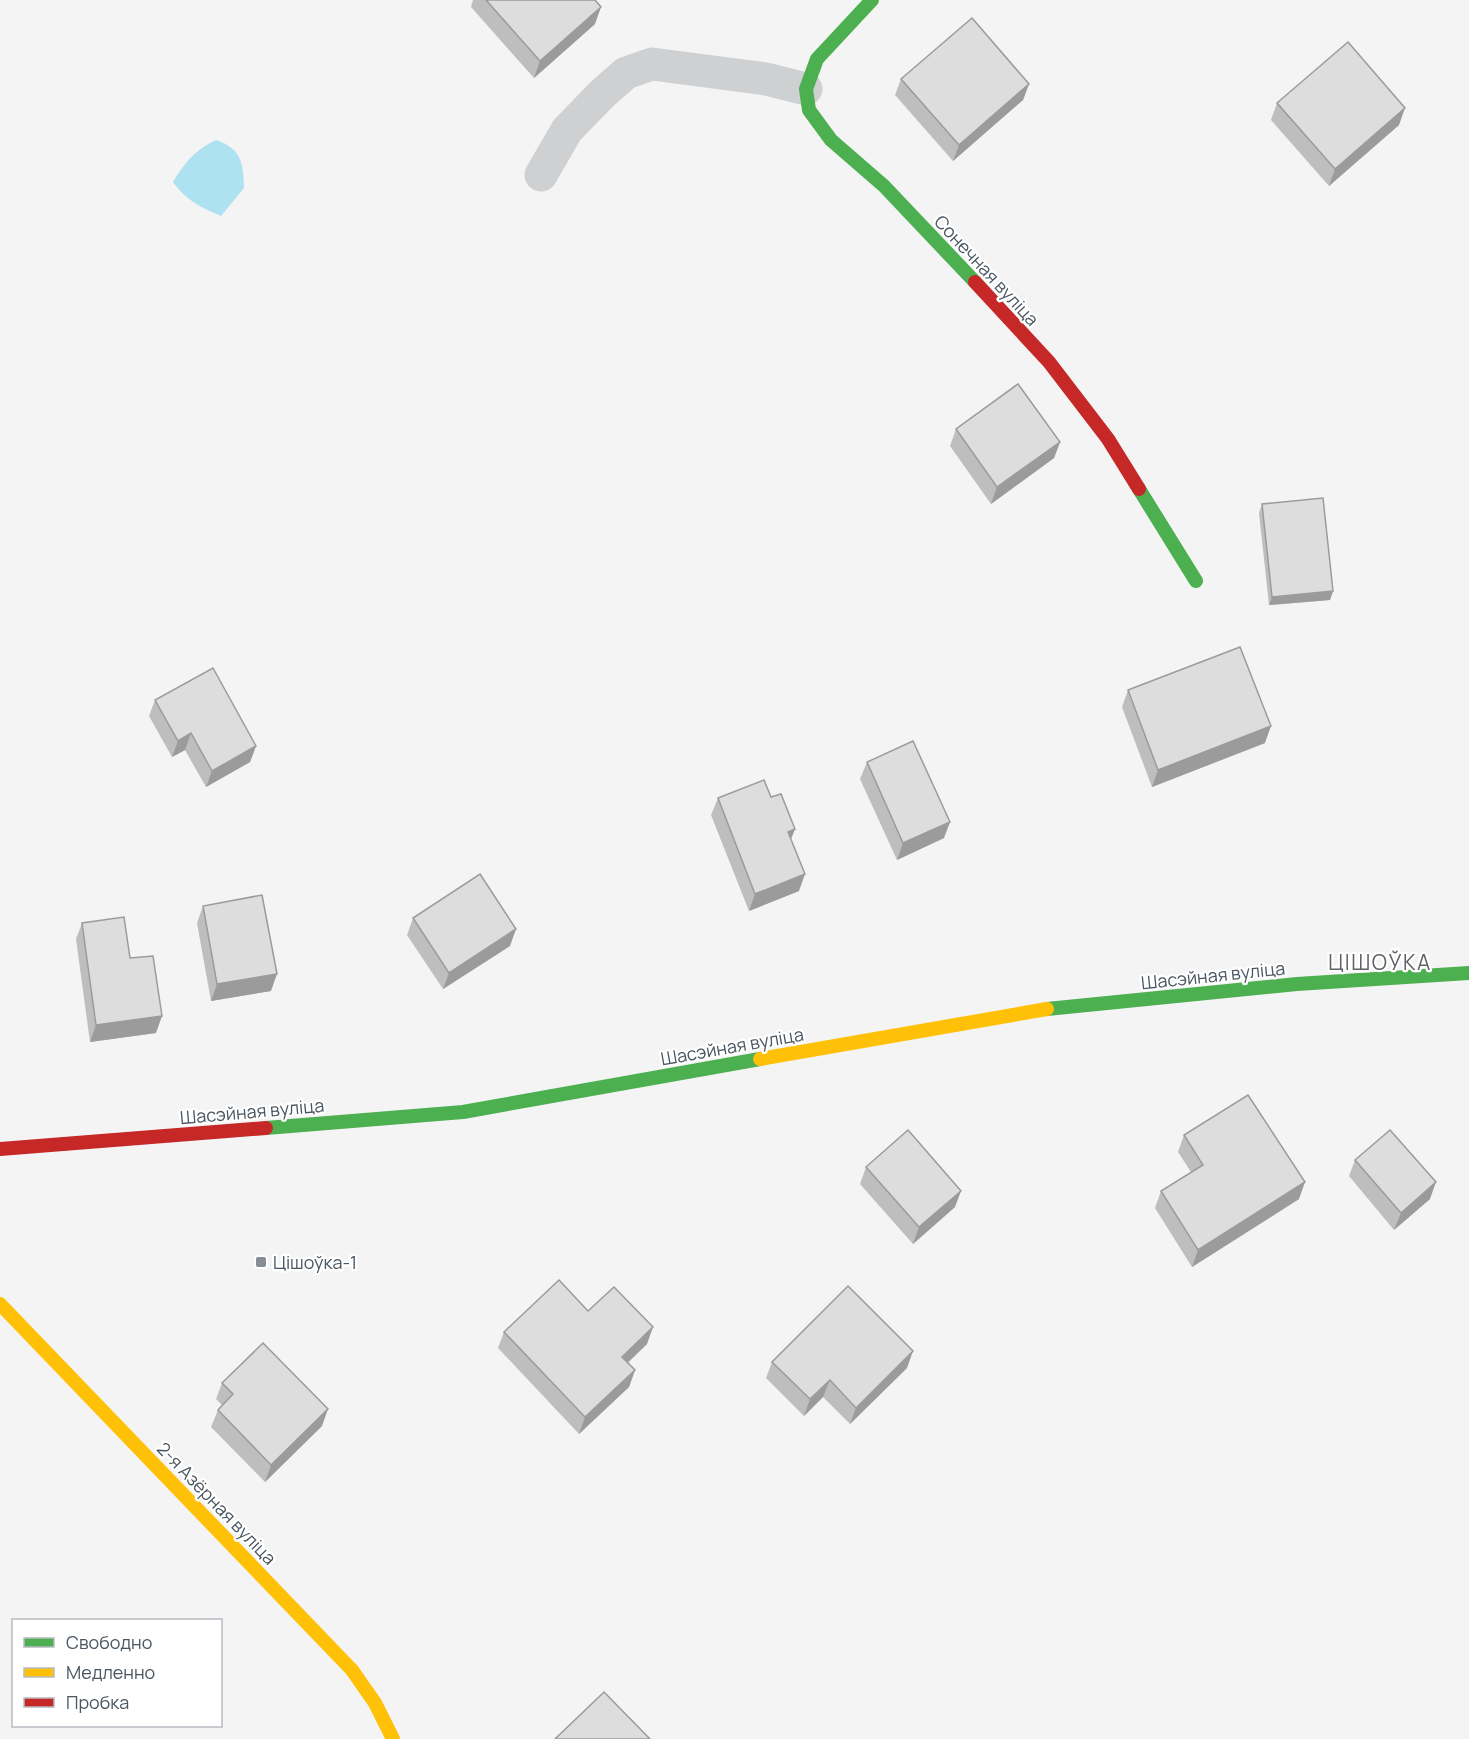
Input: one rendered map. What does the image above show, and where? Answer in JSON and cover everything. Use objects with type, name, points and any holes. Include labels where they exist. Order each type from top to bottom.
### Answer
[{"type":"main road","points":[[806,89],[817,59],[872,0]]},
{"type":"main road","name":"Сонечная вуліца","points":[[806,89],[809,110],[831,140],[884,186],[1049,363],[1108,439],[1196,581]]},
{"type":"main road","name":"Шасэйная вуліца","points":[[0,1149],[463,1112],[1039,1010],[1297,984],[1469,973]]},
{"type":"main road","name":"2-я Азёрная вуліца","points":[[0,1304],[352,1670],[370,1692],[385,1718],[393,1739]]},
{"type":"street","points":[[541,175],[567,130],[603,93],[626,73],[652,64],[766,79],[806,89]]},
{"type":"water","points":[[216,140],[236,153],[242,164],[244,179],[244,188],[221,216],[194,203],[173,182],[191,157]]},
{"type":"building","points":[[486,0],[595,0],[601,7],[540,61]]},
{"type":"building","points":[[972,18],[1029,84],[959,145],[901,79]]},
{"type":"building","points":[[1348,42],[1405,108],[1335,169],[1277,103]]},
{"type":"building","points":[[1018,384],[1060,442],[997,487],[956,429]]},
{"type":"building","points":[[1323,498],[1333,591],[1272,597],[1262,504]]},
{"type":"building","points":[[1240,647],[1271,726],[1158,770],[1128,690]]},
{"type":"building","points":[[213,668],[256,746],[212,771],[191,733],[178,741],[155,700]]},
{"type":"building","points":[[913,741],[950,822],[903,843],[867,762]]},
{"type":"building","points":[[764,780],[771,797],[781,794],[795,829],[788,832],[805,874],[755,894],[718,798]]},
{"type":"building","points":[[480,874],[516,929],[449,973],[413,918]]},
{"type":"building","points":[[262,895],[277,974],[217,984],[203,906]]},
{"type":"building","points":[[124,917],[130,958],[153,956],[162,1016],[96,1025],[82,923]]},
{"type":"building","points":[[1248,1095],[1305,1182],[1198,1250],[1161,1191],[1203,1165],[1184,1135]]},
{"type":"building","points":[[908,1130],[961,1191],[919,1227],[866,1167]]},
{"type":"building","points":[[1390,1130],[1436,1182],[1401,1213],[1355,1160]]},
{"type":"building","points":[[559,1280],[588,1311],[614,1287],[653,1327],[622,1357],[635,1370],[585,1417],[504,1332]]},
{"type":"building","points":[[848,1286],[913,1351],[856,1408],[830,1380],[810,1399],[772,1362]]},
{"type":"building","points":[[263,1343],[328,1409],[271,1465],[218,1410],[233,1394],[222,1383]]},
{"type":"building","points":[[604,1692],[650,1739],[555,1739]]},
{"type":"traffic: fast","points":[[872,0],[817,59],[806,89],[809,110],[831,140],[884,186],[975,282]]},
{"type":"traffic: fast","points":[[1139,489],[1196,581]]},
{"type":"traffic: fast","points":[[1047,1009],[1297,984],[1469,973]]},
{"type":"traffic: fast","points":[[266,1128],[463,1112],[760,1059]]},
{"type":"traffic: slow","points":[[760,1059],[1047,1009]]},
{"type":"traffic: slow","points":[[0,1304],[352,1670],[375,1703],[393,1739]]},
{"type":"traffic: jam","points":[[975,282],[1049,362],[1108,439],[1139,489]]},
{"type":"traffic: jam","points":[[0,1149],[266,1128]]},
{"type":"place","name":"Цішоўка-1","points":[[261,1262]]},
{"type":"district","name":"ЦІШОЎКА","points":[[1380,962]]}]
